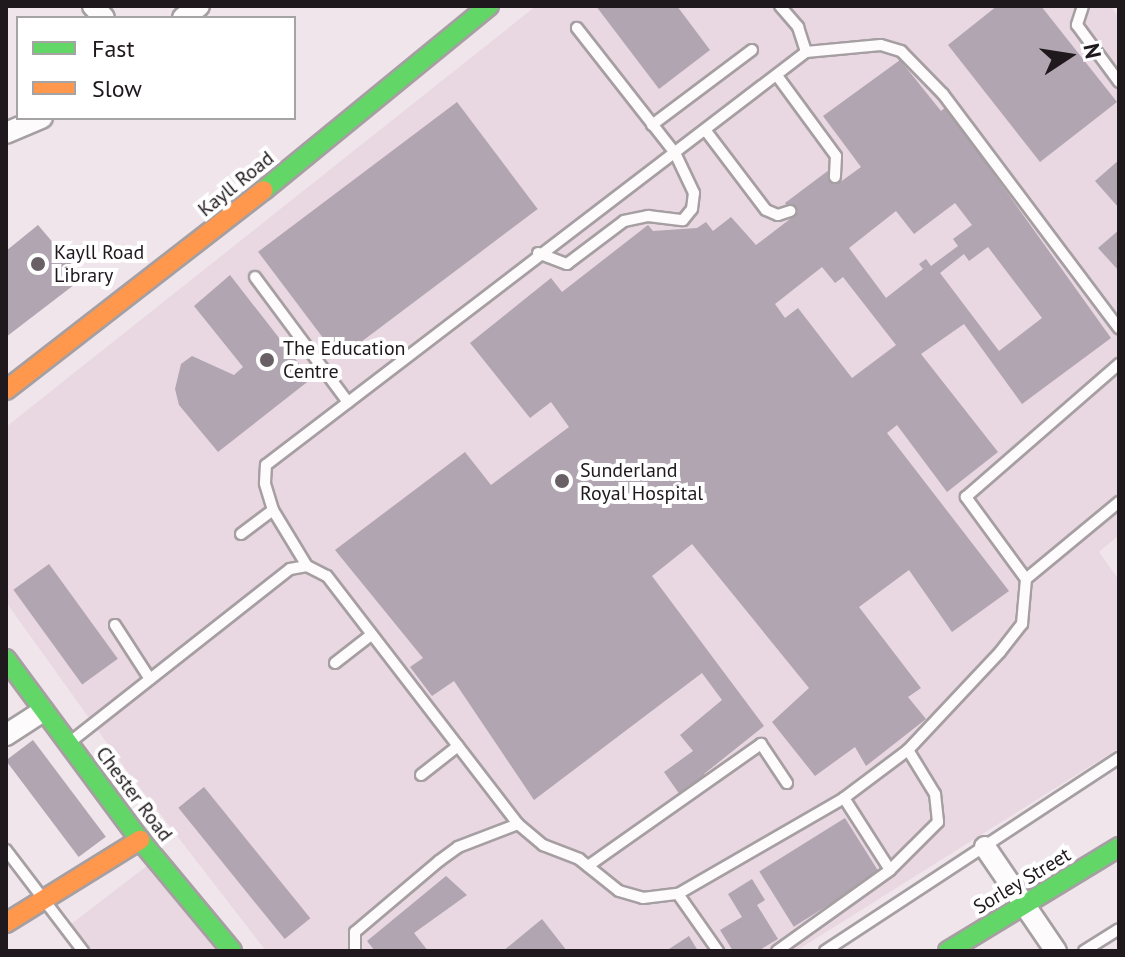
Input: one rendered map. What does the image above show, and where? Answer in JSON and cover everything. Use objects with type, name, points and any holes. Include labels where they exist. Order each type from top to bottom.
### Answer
[{"type":"street","name":"Kayll Road","points":[[6,390],[219,227],[489,6]]},
{"type":"street","points":[[6,133],[37,120]]},
{"type":"street","name":"Chester Road","points":[[6,659],[140,840],[232,951]]},
{"type":"street","points":[[6,735],[43,711]]},
{"type":"street","points":[[6,923],[140,840]]},
{"type":"street","points":[[985,847],[1022,907],[1056,951]]},
{"type":"street","name":"Sorley Street","points":[[948,951],[1119,847]]},
{"type":"lane","points":[[780,6],[798,27],[806,52]]},
{"type":"lane","points":[[1083,6],[1077,25],[1119,82]]},
{"type":"lane","points":[[538,253],[567,264],[635,216],[683,220],[692,209],[694,193],[675,153],[577,28]]},
{"type":"lane","points":[[1119,328],[943,94],[901,51],[881,45],[806,52],[778,77],[538,253],[266,465],[265,483],[273,510],[307,566],[327,576],[518,824],[543,845],[588,866],[619,891],[643,898],[678,894],[844,798],[908,750],[1022,624],[1026,579],[966,497],[1119,364]]},
{"type":"lane","points":[[652,125],[752,50]]},
{"type":"lane","points":[[778,77],[836,156],[835,177]]},
{"type":"lane","points":[[706,131],[766,210],[778,215],[790,211]]},
{"type":"lane","points":[[255,277],[348,402]]},
{"type":"lane","points":[[1026,579],[1119,502]]},
{"type":"lane","points":[[241,534],[273,510]]},
{"type":"lane","points":[[68,743],[290,569],[307,566]]},
{"type":"lane","points":[[115,625],[150,679]]},
{"type":"lane","points":[[335,663],[371,635]]},
{"type":"lane","points":[[588,866],[761,744],[787,783]]},
{"type":"lane","points":[[421,775],[458,746]]},
{"type":"lane","points":[[777,951],[890,870],[938,822],[935,794],[908,750]]},
{"type":"lane","points":[[825,951],[1119,758]]},
{"type":"lane","points":[[844,798],[890,870]]},
{"type":"lane","points":[[355,951],[355,932],[439,861],[458,847],[518,824]]},
{"type":"lane","points":[[6,850],[83,951]]},
{"type":"lane","points":[[678,894],[718,951]]},
{"type":"lane","points":[[1084,951],[1119,929]]},
{"type":"shaded area","name":"Sunderland Royal Hospital","points":[[536,6],[1111,6],[1119,19],[1119,535],[1099,552],[1119,580],[1119,748],[796,951],[266,951],[127,771],[6,602],[6,427]]},
{"type":"shaded area","points":[[156,859],[229,951],[84,951],[66,928]]},
{"type":"building","points":[[596,6],[677,6],[710,50],[659,89]]},
{"type":"building","points":[[997,6],[1041,6],[1117,102],[1040,162],[948,45]]},
{"type":"building","points":[[900,60],[941,111],[946,107],[1111,338],[1022,404],[964,324],[921,354],[998,452],[947,492],[897,425],[887,433],[1009,591],[952,632],[909,570],[859,607],[921,688],[908,697],[926,719],[866,766],[855,747],[815,776],[772,722],[809,688],[692,544],[652,576],[764,726],[704,774],[711,782],[685,802],[664,772],[693,751],[680,735],[722,700],[702,673],[534,800],[454,681],[432,696],[410,667],[423,658],[335,550],[465,452],[491,485],[569,427],[551,402],[530,418],[470,343],[551,278],[562,292],[648,225],[653,231],[697,228],[706,222],[713,231],[731,217],[756,245],[794,216],[785,203],[829,170],[839,183],[861,167],[823,116]],"holes":[[[955,203],[972,225],[953,239],[958,246],[931,266],[926,259],[919,264],[923,269],[886,298],[849,248],[896,211],[914,234]],[[988,247],[1042,318],[999,351],[940,273],[964,254],[969,261]],[[822,267],[835,283],[843,277],[896,345],[852,378],[798,308],[785,318],[775,304]]]},
{"type":"building","points":[[457,102],[538,209],[339,359],[258,252]]},
{"type":"building","points":[[1119,160],[1119,208],[1095,181]]},
{"type":"building","name":"Kayll Road Library","points":[[38,225],[83,278],[6,337],[6,251]]},
{"type":"building","points":[[1119,230],[1119,271],[1098,248]]},
{"type":"building","name":"The Education Centre","points":[[230,275],[311,379],[218,452],[179,405],[175,389],[181,364],[192,356],[234,375],[243,367],[194,306]]},
{"type":"building","points":[[49,564],[118,659],[82,685],[13,590]]},
{"type":"building","points":[[33,740],[106,837],[79,857],[6,761]]},
{"type":"building","points":[[204,787],[310,918],[285,939],[178,808]]},
{"type":"building","points":[[845,818],[879,873],[794,927],[759,872]]},
{"type":"building","points":[[446,876],[467,895],[414,933],[428,951],[375,951],[367,941]]},
{"type":"building","points":[[752,879],[765,900],[757,905],[778,939],[758,951],[733,951],[720,930],[742,917],[728,894]]},
{"type":"building","points":[[542,919],[567,951],[503,951]]},
{"type":"building","points":[[689,936],[698,951],[666,951]]},
{"type":"traffic: fast","points":[[264,190],[489,6]]},
{"type":"traffic: fast","points":[[6,659],[140,840],[232,951]]},
{"type":"traffic: fast","points":[[948,951],[1119,847]]},
{"type":"traffic: slow","points":[[6,390],[264,190]]},
{"type":"traffic: slow","points":[[6,923],[140,840]]},
{"type":"place","name":"Kayll Road Library","points":[[38,264]]},
{"type":"place","name":"The Education Centre","points":[[267,360]]},
{"type":"place","name":"Sunderland Royal Hospital","points":[[562,481]]}]
